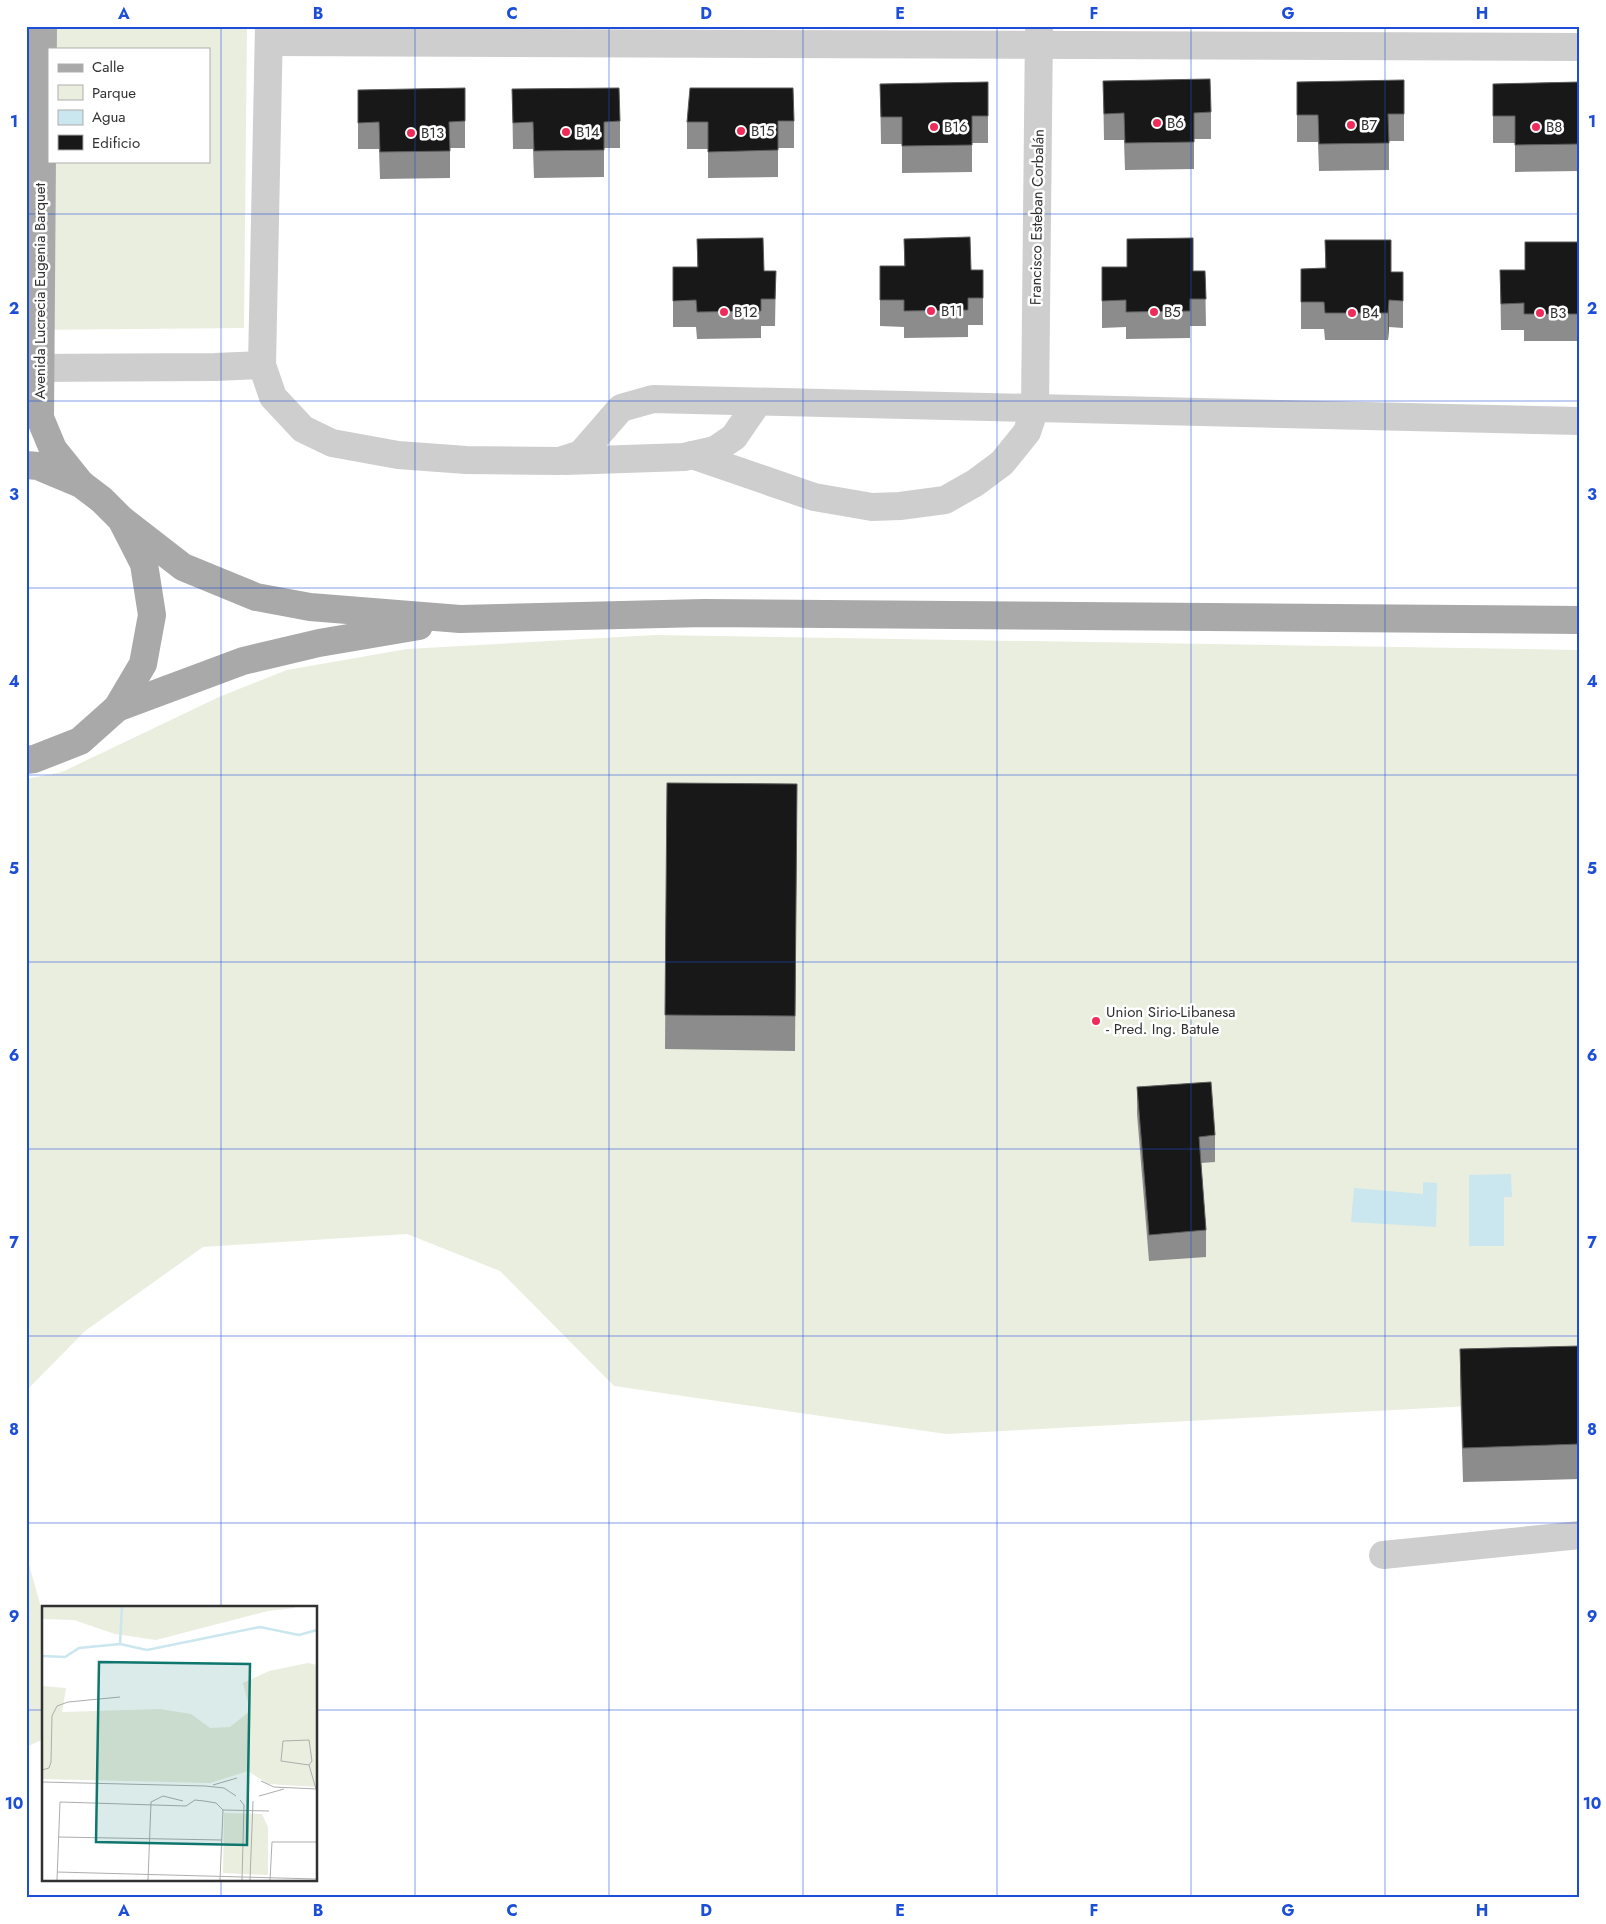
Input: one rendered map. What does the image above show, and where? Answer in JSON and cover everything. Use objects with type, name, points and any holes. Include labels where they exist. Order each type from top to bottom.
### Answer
[{"type":"main road","name":"Avenida Lucrecia Eugenia Barquet","points":[[43,26],[33,368],[40,418],[53,449],[81,484]]},
{"type":"main road","points":[[26,465],[38,466],[81,484],[102,500],[120,519],[182,567],[256,597],[310,608],[460,619],[714,613],[1580,620]]},
{"type":"main road","points":[[26,760],[34,759],[80,741],[117,708],[143,664],[152,615],[144,564],[120,519]]},
{"type":"main road","points":[[117,708],[243,661],[319,643],[460,619]]},
{"type":"street","points":[[758,402],[734,437],[715,450],[692,455],[558,461],[466,460],[398,455],[332,443],[303,429],[273,397],[262,365],[269,34],[1039,35],[1580,47]]},
{"type":"street","name":"Francisco Esteban Corbalán","points":[[692,455],[814,497],[872,507],[909,505],[945,500],[975,483],[1002,463],[1027,432],[1035,408],[1039,35]]},
{"type":"street","points":[[33,368],[262,365]]},
{"type":"street","points":[[558,461],[581,454],[621,408],[653,399],[1580,421]]},
{"type":"street","points":[[1383,1555],[1580,1535]]},
{"type":"green space","points":[[26,26],[247,26],[244,328],[26,330]]},
{"type":"green space","points":[[655,635],[1580,650],[1580,1400],[946,1434],[614,1386],[500,1271],[407,1234],[203,1247],[85,1331],[26,1391],[26,779],[62,772],[219,697],[287,670],[407,649]]},
{"type":"green space","points":[[26,1554],[42,1611],[42,1740],[26,1747]]},
{"type":"water","points":[[1511,1174],[1512,1197],[1504,1197],[1504,1246],[1469,1246],[1469,1175]]},
{"type":"water","points":[[1423,1182],[1437,1183],[1436,1227],[1351,1222],[1354,1188],[1423,1194]]},
{"type":"building","points":[[1210,79],[1211,112],[1194,113],[1194,142],[1125,143],[1124,113],[1104,114],[1103,81]]},
{"type":"building","points":[[1404,80],[1404,114],[1388,114],[1389,143],[1319,144],[1318,115],[1297,115],[1297,82]]},
{"type":"building","points":[[988,82],[988,116],[972,116],[972,145],[902,146],[902,117],[881,117],[880,84]]},
{"type":"building","points":[[1580,82],[1580,144],[1515,145],[1515,116],[1493,116],[1493,84]]},
{"type":"building","points":[[465,88],[465,121],[449,122],[450,151],[380,152],[379,122],[358,123],[358,90]]},
{"type":"building","points":[[619,88],[620,121],[604,122],[604,150],[534,151],[533,122],[513,123],[512,89]]},
{"type":"building","points":[[690,88],[793,88],[794,121],[778,121],[778,150],[708,152],[708,122],[687,122]]},
{"type":"building","points":[[970,237],[971,270],[983,270],[983,298],[968,298],[968,310],[904,311],[904,300],[880,300],[880,266],[905,266],[904,239]]},
{"type":"building","points":[[763,238],[764,271],[776,271],[775,299],[761,299],[761,311],[697,312],[696,300],[673,301],[673,267],[698,267],[697,239]]},
{"type":"building","points":[[1193,238],[1193,271],[1205,271],[1206,299],[1190,299],[1190,311],[1126,312],[1126,300],[1102,301],[1102,267],[1127,267],[1127,239]]},
{"type":"building","points":[[1325,240],[1391,240],[1391,272],[1403,272],[1403,301],[1389,300],[1388,313],[1325,313],[1324,302],[1301,302],[1301,269],[1326,268]]},
{"type":"building","points":[[1525,242],[1580,242],[1580,314],[1524,314],[1524,303],[1501,304],[1500,270],[1525,270]]},
{"type":"building","points":[[667,783],[797,784],[795,1016],[665,1015]]},
{"type":"building","points":[[1211,1082],[1215,1135],[1199,1137],[1206,1230],[1149,1235],[1137,1087]]},
{"type":"building","points":[[1580,1346],[1580,1444],[1463,1448],[1460,1349]]},
{"type":"place","name":"B6","points":[[1157,123]]},
{"type":"place","name":"B7","points":[[1351,125]]},
{"type":"place","name":"B16","points":[[934,127]]},
{"type":"place","name":"B8","points":[[1536,127]]},
{"type":"place","name":"B15","points":[[741,131]]},
{"type":"place","name":"B14","points":[[566,132]]},
{"type":"place","name":"B13","points":[[411,133]]},
{"type":"place","name":"B11","points":[[931,311]]},
{"type":"place","name":"B12","points":[[724,312]]},
{"type":"place","name":"B5","points":[[1154,312]]},
{"type":"place","name":"B4","points":[[1352,313]]},
{"type":"place","name":"B3","points":[[1540,313]]},
{"type":"place","name":"Union Sirio-Libanesa - Pred. Ing. Batule","points":[[1096,1021]]}]
